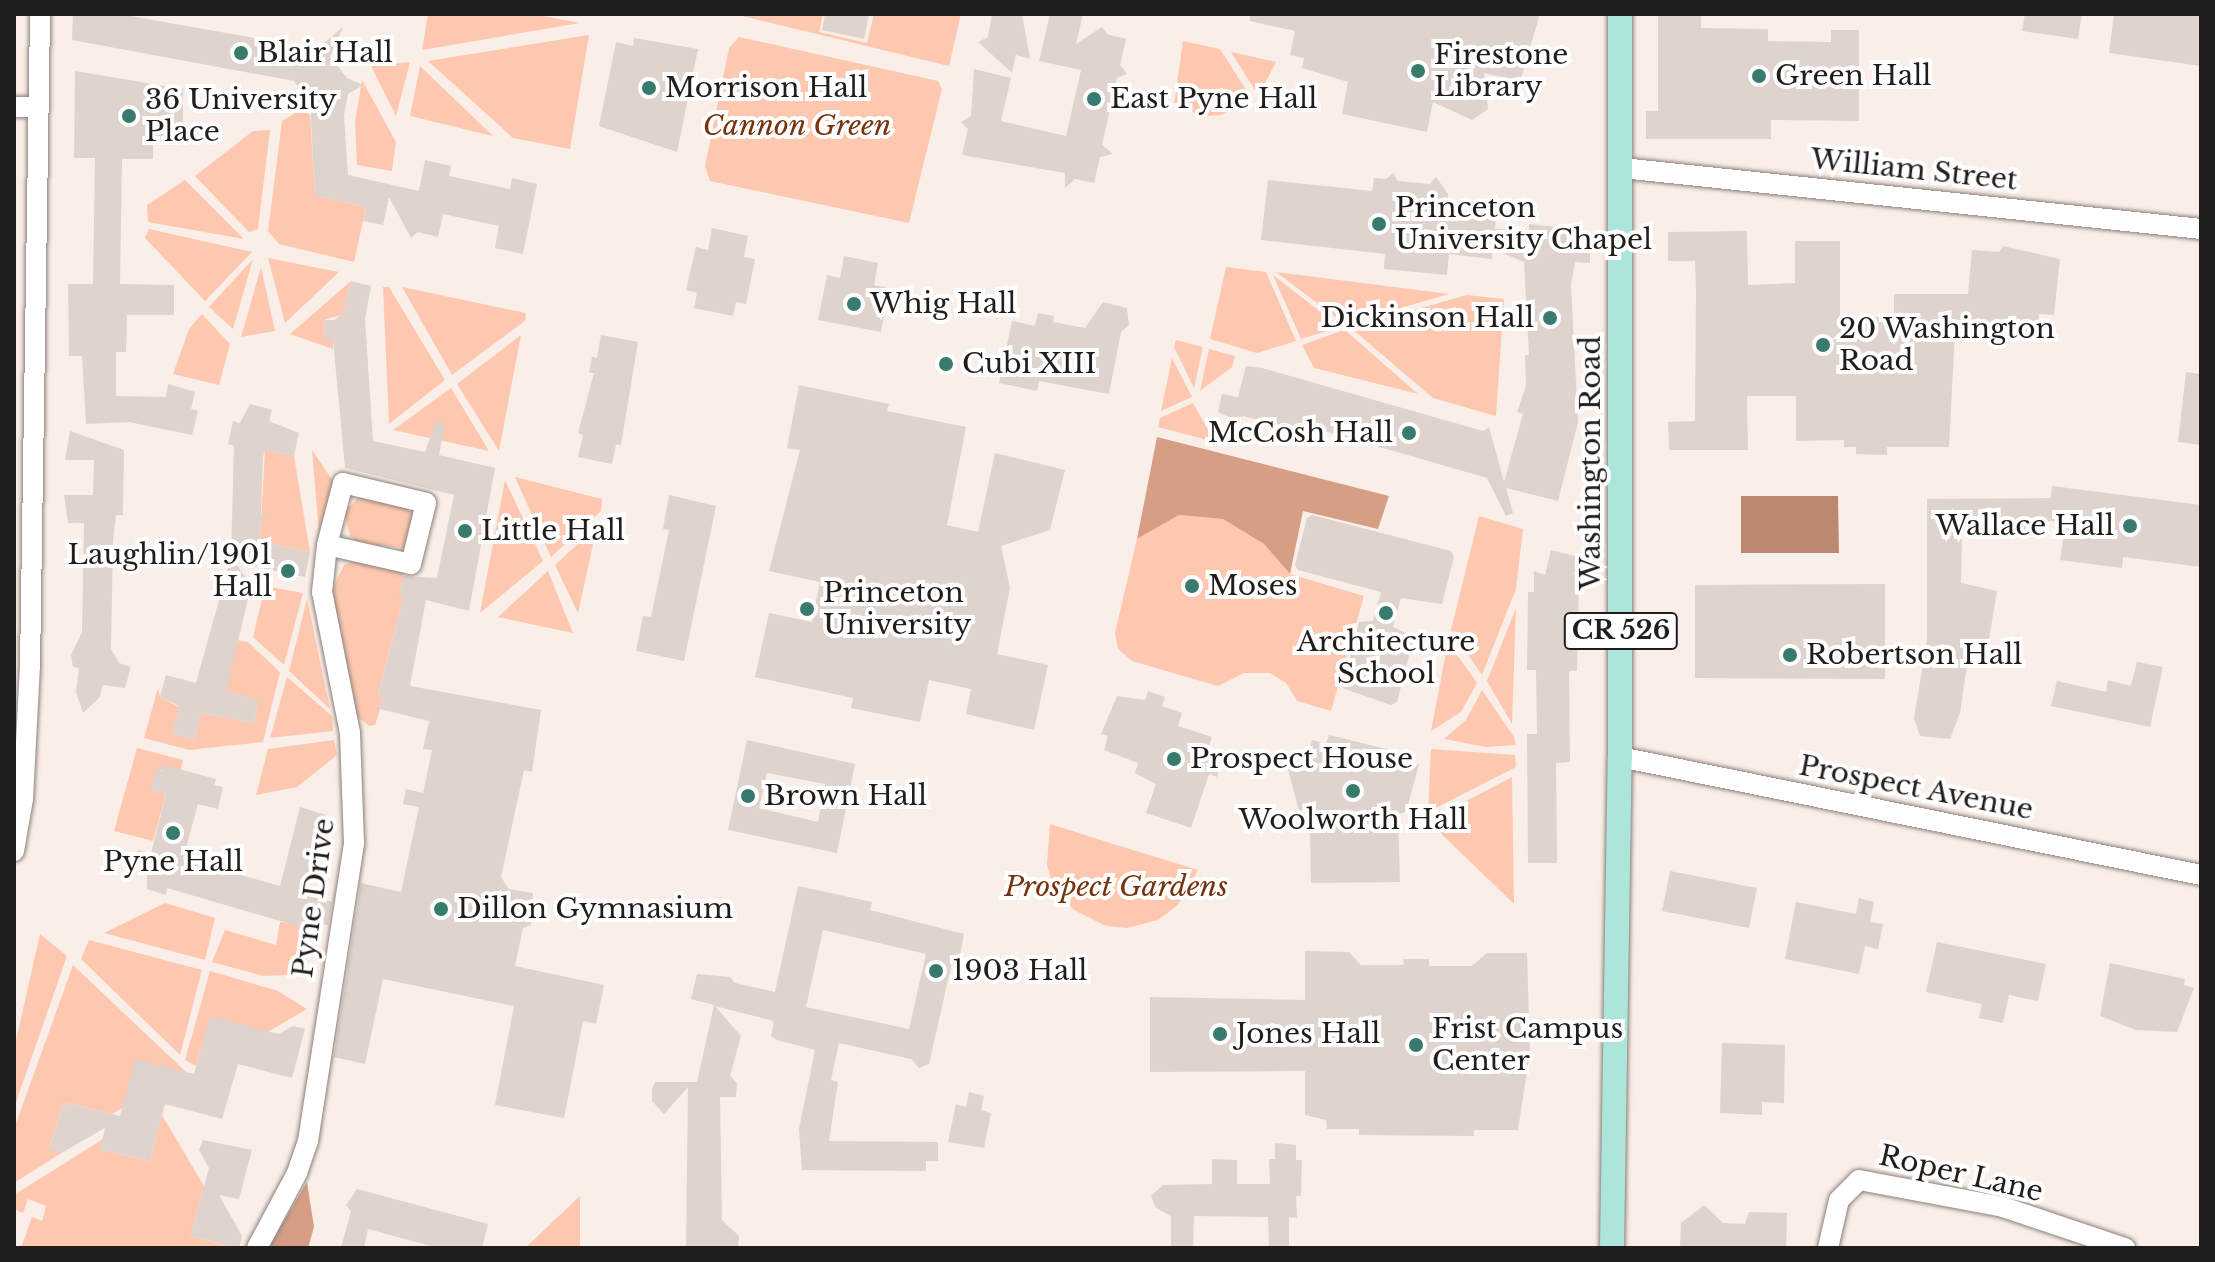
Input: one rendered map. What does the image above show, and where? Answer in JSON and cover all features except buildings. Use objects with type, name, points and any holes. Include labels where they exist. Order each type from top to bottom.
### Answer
[{"type":"main road","name":"Washington Road","points":[[1612,1248],[1620,757],[1620,14]]},
{"type":"street","points":[[14,851],[23,799],[30,667],[22,474],[40,14]]},
{"type":"street","points":[[14,107],[38,107]]},
{"type":"street","name":"William Street","points":[[1622,168],[2201,229]]},
{"type":"street","name":"Pyne Drive","points":[[257,1248],[308,1141],[354,843],[350,733],[322,592],[327,545],[343,483],[426,503],[411,564],[327,545]]},
{"type":"street","name":"Prospect Avenue","points":[[1620,757],[2201,875]]},
{"type":"street","name":"Roper Lane","points":[[1828,1248],[1839,1200],[1859,1180],[2003,1207],[2125,1248]]},
{"type":"green space","points":[[428,14],[533,14],[580,23],[422,50]]},
{"type":"green space","points":[[734,14],[823,14],[819,32],[867,43],[874,14],[961,14],[949,66]]},
{"type":"green space","points":[[589,35],[570,149],[513,138],[428,61]]},
{"type":"green space","name":"Cannon Green","points":[[739,37],[938,81],[942,89],[909,223],[710,181],[705,166],[729,48]]},
{"type":"green space","points":[[1183,41],[1220,49],[1250,96],[1222,115],[1204,116],[1174,105]]},
{"type":"green space","points":[[1231,52],[1276,62],[1262,89],[1256,92]]},
{"type":"green space","points":[[410,62],[396,116],[371,66]]},
{"type":"green space","points":[[420,66],[493,136],[410,116]]},
{"type":"green space","points":[[362,80],[396,142],[392,171],[357,165],[355,122]]},
{"type":"green space","points":[[300,110],[310,115],[315,196],[366,207],[354,262],[279,244],[268,231],[282,121]]},
{"type":"green space","points":[[270,130],[258,229],[249,232],[195,176],[253,131]]},
{"type":"green space","points":[[185,180],[244,239],[148,222],[147,205]]},
{"type":"green space","points":[[149,229],[252,252],[205,301],[145,238]]},
{"type":"green space","points":[[268,258],[339,272],[285,323]]},
{"type":"green space","points":[[253,259],[233,329],[209,307]]},
{"type":"green space","points":[[261,267],[275,331],[241,337]]},
{"type":"green space","points":[[1226,267],[1266,272],[1296,341],[1257,353],[1210,339]]},
{"type":"green space","points":[[1276,272],[1449,294],[1345,324]]},
{"type":"green space","points":[[1273,275],[1340,327],[1301,339]]},
{"type":"green space","points":[[351,281],[343,314],[324,320],[325,339],[333,340],[333,349],[290,334]]},
{"type":"green space","points":[[383,287],[389,287],[445,380],[389,424]]},
{"type":"green space","points":[[402,287],[526,313],[525,321],[452,375]]},
{"type":"green space","points":[[1467,295],[1504,299],[1496,416],[1433,398],[1351,328]]},
{"type":"green space","points":[[202,314],[230,344],[219,385],[173,374],[189,329]]},
{"type":"green space","points":[[1345,330],[1418,394],[1314,368],[1302,345]]},
{"type":"green space","points":[[521,335],[499,451],[457,384]]},
{"type":"green space","points":[[1176,340],[1203,347],[1194,388],[1174,347]]},
{"type":"green space","points":[[1209,349],[1235,356],[1232,367],[1200,391]]},
{"type":"green space","points":[[1172,358],[1192,397],[1161,411]]},
{"type":"green space","points":[[451,388],[489,451],[393,430]]},
{"type":"green space","points":[[1193,403],[1215,442],[1158,427],[1160,418]]},
{"type":"green space","points":[[265,450],[294,456],[310,552],[260,541]]},
{"type":"green space","points":[[312,450],[333,481],[319,533]]},
{"type":"green space","points":[[515,477],[602,499],[601,511],[551,557]]},
{"type":"green space","points":[[505,480],[543,561],[480,613]]},
{"type":"green space","points":[[362,494],[399,501],[412,513],[416,529],[406,548],[359,543],[350,536],[344,512]]},
{"type":"green space","points":[[1179,515],[1223,519],[1264,544],[1290,574],[1364,596],[1331,711],[1297,701],[1286,683],[1270,673],[1244,673],[1218,686],[1132,661],[1118,649],[1115,633],[1137,539]]},
{"type":"green space","points":[[1479,516],[1523,529],[1516,589],[1482,675],[1451,630]]},
{"type":"green space","points":[[597,526],[578,613],[555,565]]},
{"type":"green space","points":[[354,561],[404,571],[399,595],[404,596],[378,694],[382,696],[380,709],[375,725],[369,726],[357,716],[332,591],[344,565]]},
{"type":"green space","points":[[548,571],[573,633],[498,617]]},
{"type":"green space","points":[[265,586],[303,593],[284,665],[253,637]]},
{"type":"green space","points":[[307,599],[330,709],[289,671]]},
{"type":"green space","points":[[1516,608],[1512,724],[1487,681]]},
{"type":"green space","points":[[237,640],[248,642],[280,672],[263,742],[189,750],[144,738],[158,688],[160,697],[179,707],[172,734],[194,740],[201,713],[253,723],[259,700],[226,691]]},
{"type":"green space","points":[[1448,642],[1477,683],[1461,712],[1431,731]]},
{"type":"green space","points":[[287,677],[332,716],[333,731],[270,738]]},
{"type":"green space","points":[[1482,690],[1514,737],[1516,745],[1486,747],[1444,739],[1466,720]]},
{"type":"green space","points":[[334,740],[337,755],[297,787],[256,795],[268,749]]},
{"type":"green space","points":[[137,748],[183,760],[181,770],[156,770],[151,790],[166,794],[153,841],[114,831]]},
{"type":"green space","points":[[1431,749],[1515,755],[1516,767],[1428,812]]},
{"type":"green space","points":[[1512,777],[1514,904],[1428,821]]},
{"type":"green space","name":"Prospect Gardens","points":[[1050,824],[1198,870],[1178,905],[1158,920],[1127,928],[1106,926],[1074,910],[1054,888],[1047,865]]},
{"type":"green space","points":[[165,903],[215,918],[205,960],[104,933]]},
{"type":"green space","points":[[280,922],[322,927],[305,963],[287,975],[263,976],[212,962],[225,930],[276,945]]},
{"type":"green space","points":[[40,934],[67,956],[14,1108],[14,1049]]},
{"type":"green space","points":[[89,940],[202,970],[180,1055],[81,959]]},
{"type":"green space","points":[[73,965],[186,1072],[112,1114],[63,1102],[49,1149],[63,1152],[14,1183],[14,1129]]},
{"type":"green space","points":[[210,971],[278,991],[307,1009],[254,1040],[210,1017],[196,1066],[185,1060]]},
{"type":"green space","points":[[162,1115],[204,1186],[190,1236],[237,1248],[21,1248],[32,1217],[42,1221],[46,1206],[28,1199],[23,1213],[14,1209],[14,1195],[103,1139],[100,1150],[150,1161]]},
{"type":"green space","points":[[580,1196],[580,1248],[525,1248]]},
{"type":"shaded area","points":[[1157,437],[1389,496],[1378,529],[1303,511],[1290,574],[1264,544],[1223,519],[1179,515],[1137,539]]},
{"type":"shaded area","points":[[1741,496],[1838,496],[1839,553],[1741,553]]},
{"type":"shaded area","points":[[307,1182],[314,1227],[308,1248],[268,1248]]},
{"type":"place","name":"Blair Hall","points":[[241,53]]},
{"type":"place","name":"Firestone Library","points":[[1418,71]]},
{"type":"place","name":"Green Hall","points":[[1759,76]]},
{"type":"place","name":"Morrison Hall","points":[[649,88]]},
{"type":"place","name":"East Pyne Hall","points":[[1094,99]]},
{"type":"place","name":"36 University Place","points":[[129,116]]},
{"type":"place","name":"Princeton University Chapel","points":[[1379,224]]},
{"type":"place","name":"Whig Hall","points":[[854,304]]},
{"type":"place","name":"Dickinson Hall","points":[[1550,318]]},
{"type":"place","name":"20 Washington Road","points":[[1823,345]]},
{"type":"place","name":"Cubi XIII","points":[[946,364]]},
{"type":"place","name":"McCosh Hall","points":[[1409,433]]},
{"type":"place","name":"Wallace Hall","points":[[2130,526]]},
{"type":"place","name":"Little Hall","points":[[465,531]]},
{"type":"place","name":"Laughlin/1901 Hall","points":[[288,571]]},
{"type":"place","name":"Moses","points":[[1192,586]]},
{"type":"place","name":"Princeton University","points":[[807,609]]},
{"type":"place","name":"Architecture School","points":[[1386,613]]},
{"type":"place","name":"Robertson Hall","points":[[1790,655]]},
{"type":"place","name":"Prospect House","points":[[1174,759]]},
{"type":"place","name":"Woolworth Hall","points":[[1353,791]]},
{"type":"place","name":"Brown Hall","points":[[748,796]]},
{"type":"place","name":"Pyne Hall","points":[[173,833]]},
{"type":"place","name":"Dillon Gymnasium","points":[[441,909]]},
{"type":"place","name":"1903 Hall","points":[[936,971]]},
{"type":"place","name":"Jones Hall","points":[[1220,1034]]},
{"type":"place","name":"Frist Campus Center","points":[[1416,1045]]}]
